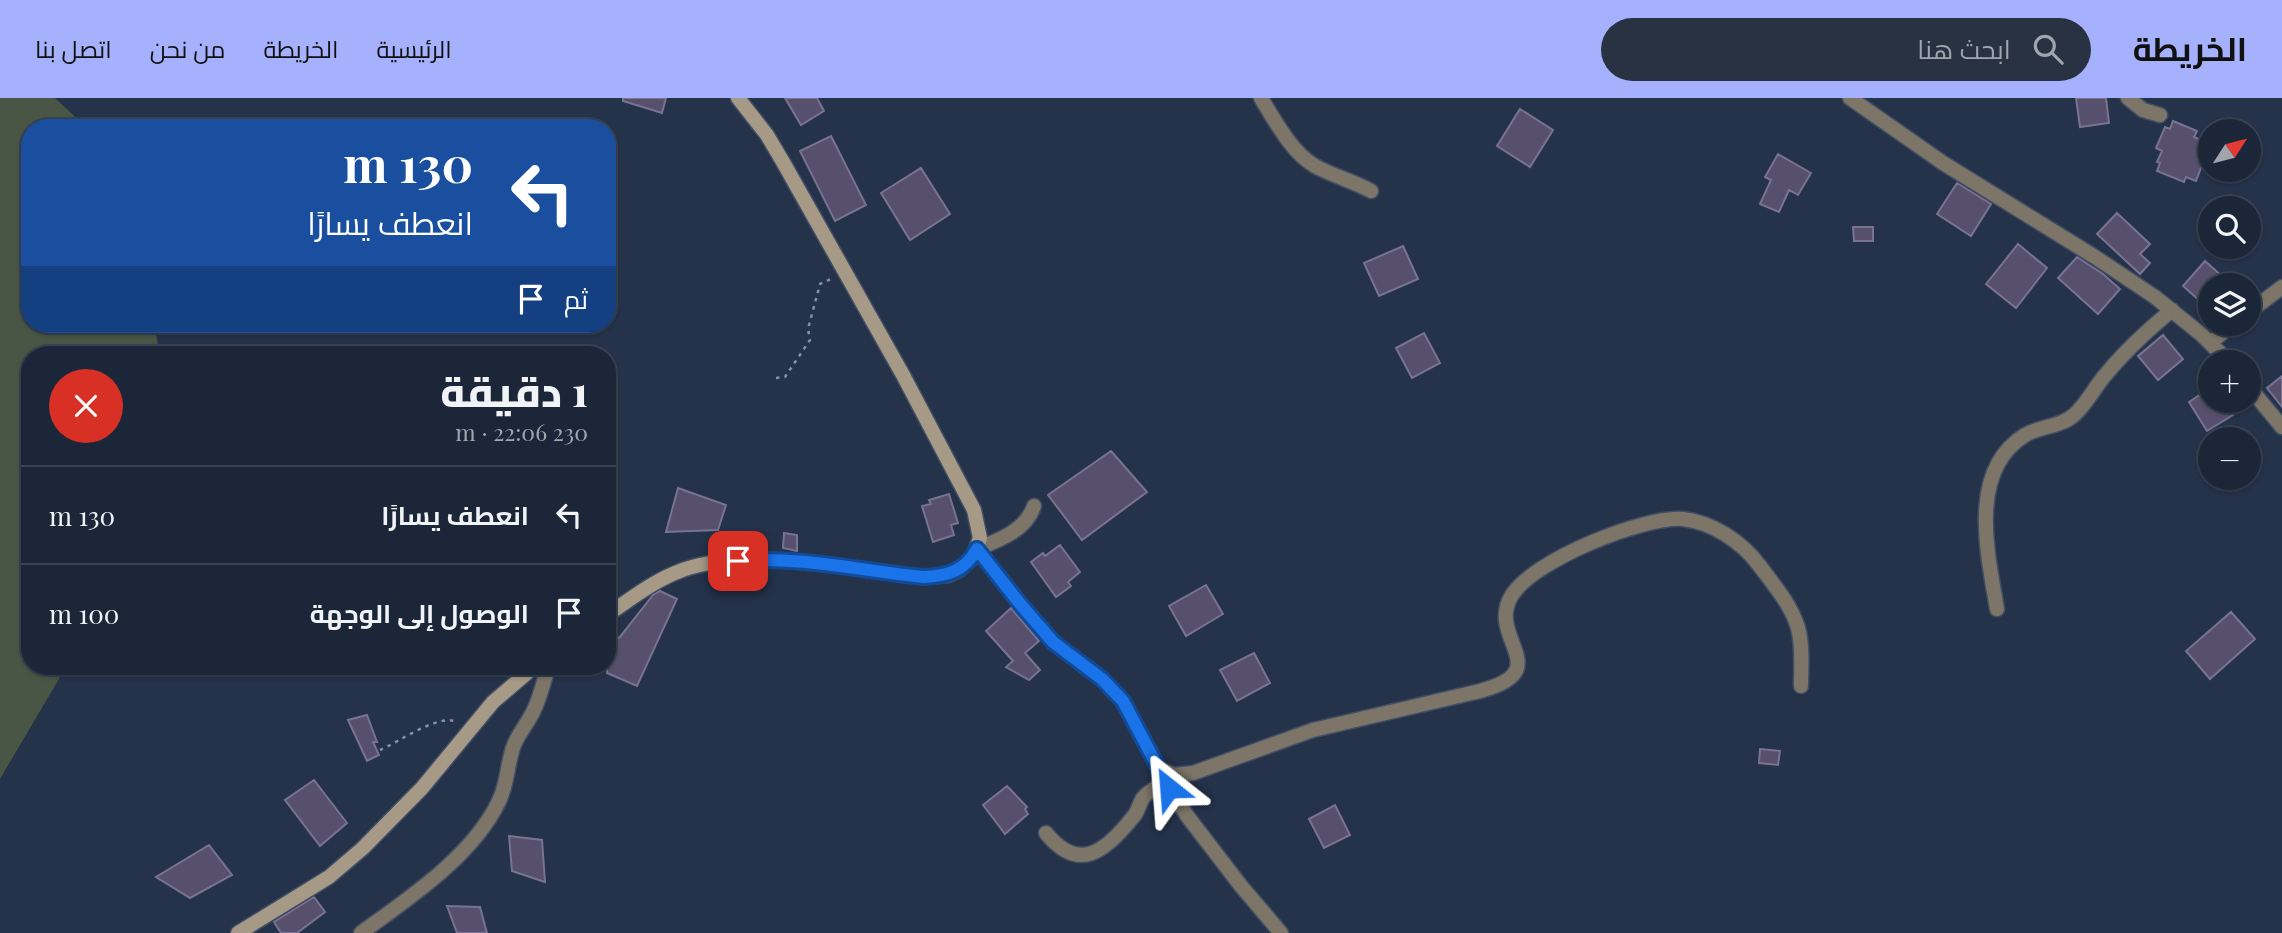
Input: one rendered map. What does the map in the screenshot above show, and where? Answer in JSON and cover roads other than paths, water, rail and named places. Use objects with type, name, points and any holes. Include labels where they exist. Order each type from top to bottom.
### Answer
[{"type":"street","points":[[616,609],[676,572],[697,566],[754,560],[938,577],[959,570],[967,563],[977,549],[980,538],[968,497],[845,272],[767,135],[738,98]]},
{"type":"street","points":[[1261,98],[1287,138],[1305,159],[1371,191]]},
{"type":"street","points":[[1850,98],[1943,163],[2095,257],[2172,310],[2217,350]]},
{"type":"street","points":[[2128,98],[2143,110],[2160,115]]},
{"type":"street","points":[[2261,303],[2282,287]]},
{"type":"street","points":[[1997,609],[1989,564],[1985,509],[1990,485],[2000,460],[2010,446],[2026,434],[2073,417],[2119,358],[2172,310]]},
{"type":"street","points":[[2210,343],[2218,336]]},
{"type":"street","points":[[2261,402],[2282,427]]},
{"type":"street","points":[[977,549],[1014,531],[1030,519],[1034,506]]},
{"type":"street","points":[[1046,833],[1061,849],[1074,856],[1100,849],[1114,839],[1134,817],[1145,795],[1163,776],[1193,773],[1312,730],[1502,684],[1514,676],[1519,666],[1506,618],[1507,603],[1517,589],[1557,559],[1610,536],[1656,521],[1682,519],[1703,523],[1723,533],[1752,556],[1787,603],[1794,618],[1800,641],[1801,686]]},
{"type":"street","points":[[977,549],[1053,642],[1102,679],[1123,701],[1183,810],[1281,933]]},
{"type":"street","points":[[238,933],[329,877],[363,848],[422,788],[493,702],[525,675]]},
{"type":"street","points":[[361,933],[414,894],[460,853],[486,823],[501,798],[510,756],[533,712],[545,675]]}]
